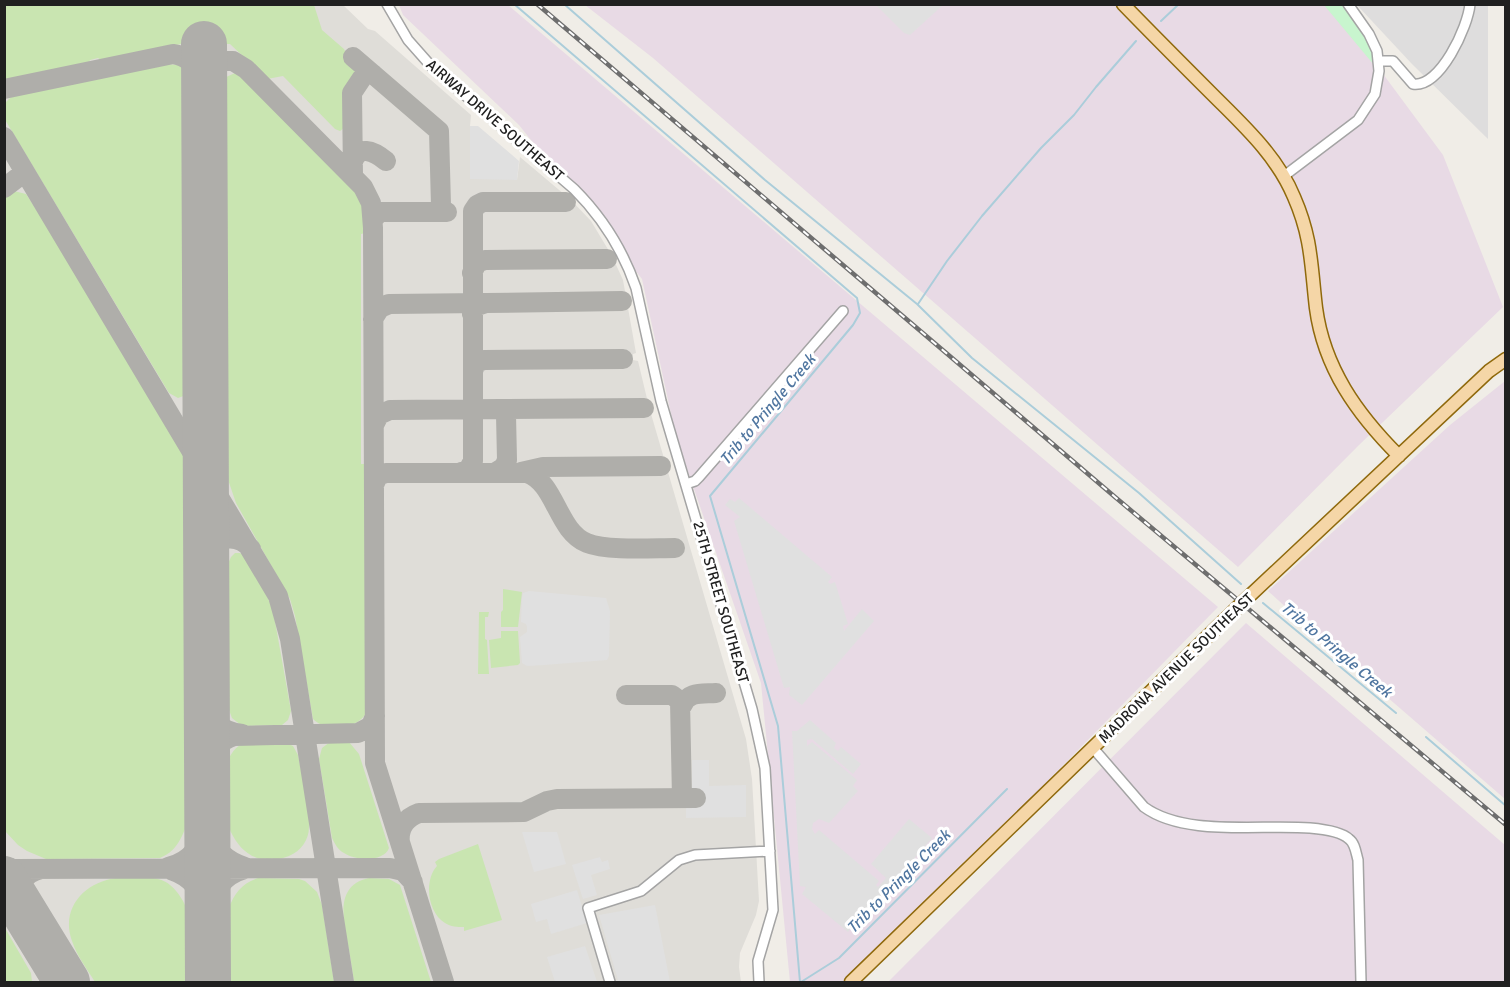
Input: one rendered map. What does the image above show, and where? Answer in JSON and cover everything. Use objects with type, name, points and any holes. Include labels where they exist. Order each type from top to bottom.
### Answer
[{"type":"main road","points":[[1123,4],[1249,132],[1284,176],[1306,229],[1311,252],[1316,308],[1330,360],[1359,412],[1399,456]]},
{"type":"main road","name":"MADRONA AVENUE SOUTHEAST","points":[[851,982],[1399,456],[1489,371],[1506,359]]},
{"type":"street","name":"AIRWAY DRIVE SOUTHEAST","points":[[387,4],[408,40],[431,66],[574,189],[609,231]]},
{"type":"street","points":[[1284,176],[1350,128],[1371,102],[1377,86],[1379,61],[1372,39],[1348,4]]},
{"type":"street","points":[[1379,61],[1395,62],[1413,84],[1424,83],[1448,58],[1464,29],[1470,4]]},
{"type":"street","name":"25TH STREET SOUTHEAST","points":[[609,231],[628,266],[636,288],[655,380],[762,750],[773,910],[758,960],[758,982]]},
{"type":"street","points":[[686,484],[699,477],[843,311]]},
{"type":"street","points":[[1093,748],[1144,807],[1154,814],[1190,825],[1326,829],[1349,838],[1358,860],[1361,982]]},
{"type":"street","points":[[610,982],[588,908],[641,891],[679,860],[719,852],[770,851]]},
{"type":"shaded area","points":[[5,5],[343,5],[368,29],[375,31],[471,115],[470,126],[517,180],[520,157],[571,200],[591,221],[623,280],[636,353],[633,354],[633,360],[638,361],[649,407],[746,739],[752,779],[759,901],[756,915],[740,953],[741,982],[5,982]]},
{"type":"shaded area","points":[[399,5],[508,5],[1218,607],[851,982],[790,982],[761,683],[676,437],[642,279],[519,125],[403,15]]},
{"type":"shaded area","points":[[585,5],[1332,5],[1443,155],[1503,307],[1359,445],[1238,567],[653,58]]},
{"type":"shaded area","points":[[876,5],[943,5],[910,35],[904,33]]},
{"type":"shaded area","points":[[1357,5],[1488,5],[1488,139],[1412,64]]},
{"type":"shaded area","points":[[470,126],[478,126],[519,161],[517,180],[470,179]]},
{"type":"shaded area","points":[[1505,381],[1505,799],[1268,591],[1450,425]]},
{"type":"shaded area","points":[[739,498],[832,577],[828,582],[830,584],[835,582],[848,624],[843,626],[844,631],[862,609],[874,621],[802,705],[789,695],[790,687],[784,688],[734,521],[740,517],[725,505],[730,499],[735,502]]},
{"type":"shaded area","points":[[529,591],[606,598],[610,611],[607,660],[527,666],[522,663],[520,637],[527,632],[527,627],[521,622],[522,598],[523,593]]},
{"type":"shaded area","points":[[1246,623],[1505,845],[1505,982],[888,982]]},
{"type":"shaded area","points":[[810,720],[836,743],[834,748],[838,751],[841,747],[861,764],[853,774],[812,739],[807,740],[807,746],[812,742],[857,780],[853,786],[858,791],[829,823],[819,819],[813,823],[812,829],[815,834],[819,830],[879,881],[876,885],[878,887],[886,878],[871,864],[909,819],[932,838],[848,932],[802,894],[806,887],[800,886],[792,731],[797,731]]},
{"type":"shaded area","points":[[692,760],[709,760],[709,786],[746,785],[746,817],[686,818],[686,803],[692,802]]},
{"type":"shaded area","points":[[522,832],[557,832],[566,864],[534,872]]},
{"type":"shaded area","points":[[600,857],[602,862],[608,860],[610,869],[591,875],[597,895],[583,899],[572,865]]},
{"type":"shaded area","points":[[577,890],[587,923],[551,934],[547,919],[536,922],[531,904]]},
{"type":"shaded area","points":[[655,905],[670,982],[614,982],[618,980],[599,915]]},
{"type":"shaded area","points":[[585,946],[597,982],[555,982],[547,957]]},
{"type":"green space","points":[[4,5],[314,5],[322,30],[344,49],[359,71],[359,75],[348,91],[348,125],[340,131],[335,129],[283,76],[267,79],[230,44],[181,44],[102,61],[98,58],[90,60],[89,63],[5,81]]},
{"type":"green space","points":[[1324,5],[1348,5],[1365,27],[1379,71]]},
{"type":"green space","points":[[163,64],[181,65],[188,79],[189,389],[186,395],[178,398],[169,393],[4,118],[5,103],[12,96]]},
{"type":"green space","points":[[235,73],[242,77],[351,186],[359,197],[364,214],[365,233],[361,234],[361,464],[366,464],[366,713],[362,719],[349,726],[326,726],[313,719],[290,599],[236,503],[222,462],[220,86],[224,78]]},
{"type":"green space","points":[[14,191],[26,194],[41,217],[177,443],[190,475],[191,813],[177,845],[167,855],[160,858],[46,859],[18,845],[5,831],[4,195]]},
{"type":"green space","points":[[235,553],[244,556],[264,589],[273,610],[291,711],[288,720],[282,725],[242,726],[232,718],[223,694],[222,577]]},
{"type":"green space","points":[[503,589],[522,592],[518,627],[501,627]]},
{"type":"green space","points":[[479,612],[489,612],[488,617],[485,617],[485,639],[487,640],[489,674],[478,674]]},
{"type":"green space","points":[[501,631],[518,631],[520,663],[491,668],[489,640],[501,638]]},
{"type":"green space","points":[[283,742],[293,746],[298,755],[307,801],[309,832],[304,844],[293,854],[265,860],[247,852],[233,837],[225,816],[222,793],[225,771],[232,753],[244,743]]},
{"type":"green space","points":[[330,742],[349,742],[359,754],[389,848],[382,856],[362,859],[349,856],[340,850],[332,838],[319,759],[322,748]]},
{"type":"green space","points":[[478,844],[502,920],[464,931],[464,927],[445,923],[434,911],[429,896],[430,879],[437,866],[435,862],[439,859]]},
{"type":"green space","points":[[116,878],[158,879],[165,881],[176,891],[185,905],[192,926],[192,982],[95,982],[74,947],[69,929],[69,918],[72,908],[85,891],[94,885]]},
{"type":"green space","points":[[258,878],[299,879],[305,881],[317,892],[322,905],[334,982],[224,982],[224,938],[229,907],[235,895],[245,885]]},
{"type":"green space","points":[[369,878],[389,879],[400,885],[431,982],[354,982],[344,921],[344,903],[351,887]]},
{"type":"green space","points":[[5,928],[31,973],[32,982],[5,982]]},
{"type":"waterway","name":"Trib to Pringle Creek","points":[[514,4],[857,298],[860,313],[853,325],[710,496],[778,726],[800,982]]},
{"type":"waterway","name":"Trib to Pringle Creek","points":[[564,4],[765,180],[917,304],[972,358],[1139,493],[1241,584]]},
{"type":"waterway","name":"Trib to Pringle Creek","points":[[1161,21],[1179,4]]},
{"type":"waterway","name":"Trib to Pringle Creek","points":[[918,304],[947,261],[982,216],[1041,148],[1074,115],[1136,41]]},
{"type":"waterway","name":"Trib to Pringle Creek","points":[[1263,603],[1396,713]]},
{"type":"waterway","name":"Trib to Pringle Creek","points":[[1426,737],[1506,806]]},
{"type":"waterway","name":"Trib to Pringle Creek","points":[[801,982],[839,958],[1007,789]]},
{"type":"taxiway","points":[[4,89],[173,54],[187,59],[204,77],[219,61],[233,61],[246,69],[363,187],[371,203],[373,228],[375,763],[444,982]]},
{"type":"taxiway","points":[[353,57],[439,131],[441,206],[435,212]]},
{"type":"taxiway","points":[[353,176],[352,93],[364,75],[373,74]]},
{"type":"taxiway","points":[[4,137],[278,596],[290,639],[344,982]]},
{"type":"taxiway","points":[[352,165],[354,158],[362,151],[376,154],[386,161]]},
{"type":"taxiway","points":[[4,188],[25,172]]},
{"type":"taxiway","points":[[461,472],[468,470],[473,461],[473,211],[483,202],[566,202]]},
{"type":"taxiway","points":[[373,220],[379,212],[447,212]]},
{"type":"taxiway","points":[[472,273],[477,263],[485,260],[607,259]]},
{"type":"taxiway","points":[[472,314],[477,306],[486,303],[622,301]]},
{"type":"taxiway","points":[[373,319],[380,308],[389,304],[483,303]]},
{"type":"taxiway","points":[[473,371],[476,363],[484,360],[623,359]]},
{"type":"taxiway","points":[[500,409],[644,408]]},
{"type":"taxiway","points":[[374,425],[379,415],[390,410],[500,409],[506,415],[507,460],[504,467],[496,472]]},
{"type":"taxiway","points":[[521,472],[543,467],[661,466]]},
{"type":"taxiway","points":[[374,485],[378,476],[386,473],[527,473],[537,478],[544,486],[569,528],[587,543],[618,548],[675,548]]},
{"type":"taxiway","points":[[206,567],[209,552],[223,539],[241,541],[251,549]]},
{"type":"taxiway","points":[[682,706],[692,696],[716,693]]},
{"type":"taxiway","points":[[626,695],[672,695],[680,701],[682,798]]},
{"type":"taxiway","points":[[207,696],[216,722],[226,729],[242,734]]},
{"type":"taxiway","points":[[207,770],[219,745],[234,736],[358,733],[371,726],[375,716]]},
{"type":"taxiway","points":[[400,843],[400,833],[404,824],[419,813],[524,812],[547,801],[557,799],[696,798]]},
{"type":"taxiway","points":[[207,814],[210,834],[215,846],[228,859],[245,867]]},
{"type":"taxiway","points":[[168,867],[184,861],[195,850],[203,836],[206,819]]},
{"type":"taxiway","points":[[4,866],[13,869],[390,868],[403,871],[413,882]]},
{"type":"taxiway","points":[[22,907],[20,900],[22,883],[29,874],[41,869]]},
{"type":"taxiway","points":[[208,916],[223,881],[245,869]]},
{"type":"taxiway","points":[[171,870],[192,882],[200,894],[208,916]]},
{"type":"taxiway","points":[[49,954],[52,973],[49,982]]},
{"type":"runway","points":[[204,44],[208,982]]},
{"type":"runway","points":[[4,879],[67,982]]},
{"type":"railway","points":[[537,4],[1115,497],[1506,825]]}]
